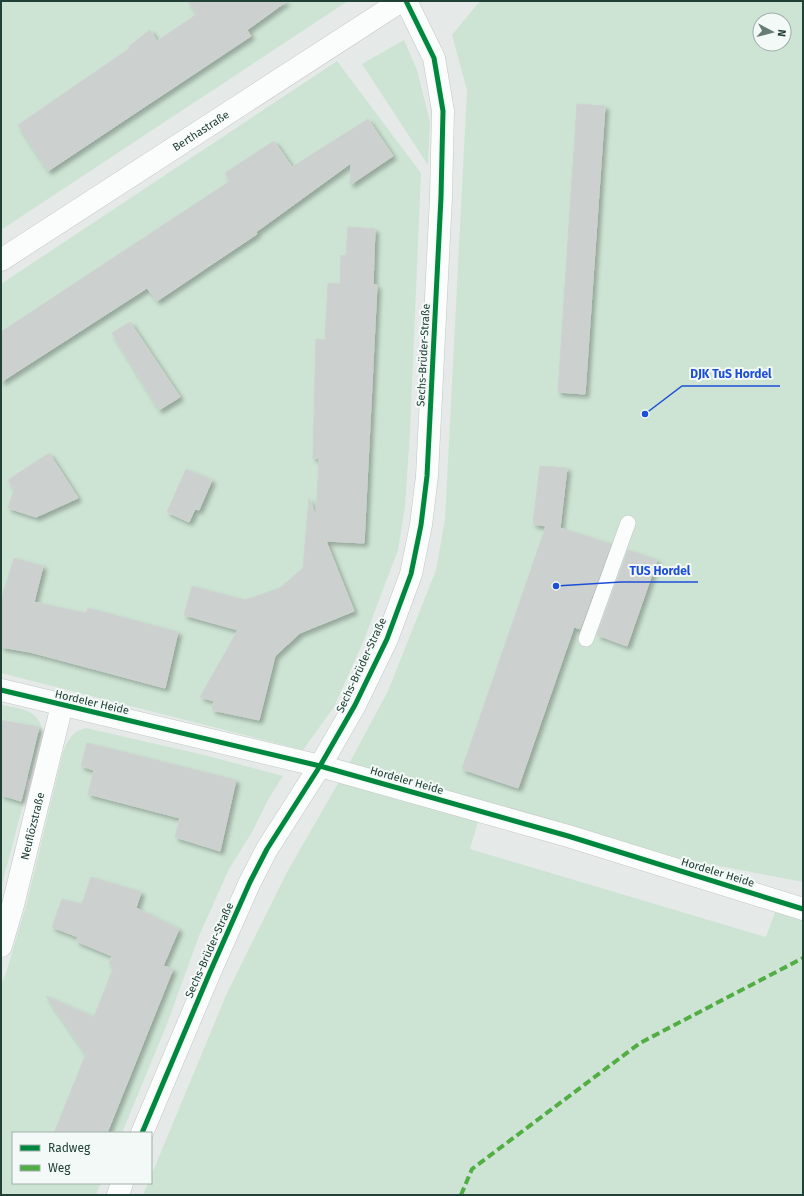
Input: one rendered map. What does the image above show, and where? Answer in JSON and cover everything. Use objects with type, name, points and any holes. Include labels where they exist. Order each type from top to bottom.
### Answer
[{"type":"street","name":"Berthastraße","points":[[1,260],[401,1]]},
{"type":"street","name":"Sechs-Brüder-Straße","points":[[142,1132],[250,882],[267,849],[320,766],[356,705],[387,639],[411,574],[421,525],[426,483],[441,197],[443,111],[434,58],[406,1]]},
{"type":"street","name":"Hordeler Heide","points":[[1,690],[320,766],[568,836],[803,908]]},
{"type":"street","name":"Neuflözstraße","points":[[1,946],[7,904],[62,705]]},
{"type":"street","points":[[118,1195],[122,1184]]},
{"type":"lane","points":[[586,639],[628,523]]},
{"type":"green space","points":[[1,1],[348,1],[1,230]]},
{"type":"green space","points":[[480,1],[803,1],[803,882],[619,847],[405,777],[376,781],[481,812],[470,849],[766,937],[779,901],[803,909],[803,1195],[143,1195],[148,1184],[152,1184],[152,1174],[227,993],[287,872],[344,773],[388,691],[436,570],[445,519],[467,90],[452,35]]},
{"type":"green space","points":[[404,40],[417,70],[430,122],[428,165],[362,64]]},
{"type":"green space","points":[[337,61],[421,173],[410,432],[405,507],[398,550],[364,640],[334,707],[303,750],[1,673],[1,284]]},
{"type":"green space","points":[[1,705],[27,711],[37,718],[40,724],[42,731],[30,779],[27,778],[39,727],[1,719]]},
{"type":"green space","points":[[86,728],[204,755],[283,776],[269,798],[251,834],[229,869],[199,936],[167,1024],[122,1132],[12,1132],[12,1184],[101,1184],[96,1195],[1,1195],[1,985],[27,902],[63,752],[71,737],[81,729]]},
{"type":"green space","points":[[24,789],[27,790],[1,888],[1,795],[21,801]]},
{"type":"building","points":[[188,1],[287,1],[247,30],[251,36],[48,171],[18,125],[130,48],[129,46],[150,30],[157,41],[197,14]]},
{"type":"building","points":[[577,104],[605,106],[585,394],[558,392]]},
{"type":"building","points":[[368,119],[393,156],[350,185],[351,163],[256,232],[257,234],[157,301],[147,288],[1,382],[1,332],[230,181],[225,173],[274,141],[292,167]]},
{"type":"building","points":[[348,227],[375,229],[373,285],[377,285],[364,543],[326,541],[354,611],[300,633],[275,656],[259,720],[212,710],[214,701],[200,697],[238,630],[184,615],[192,586],[245,600],[280,588],[303,568],[309,498],[316,516],[319,458],[313,458],[316,339],[325,340],[328,283],[340,284],[341,255],[346,256]]},
{"type":"building","points":[[130,322],[180,397],[159,410],[112,333]]},
{"type":"building","points":[[49,453],[78,498],[36,517],[8,508],[14,490],[8,480]]},
{"type":"building","points":[[540,466],[567,468],[560,528],[611,544],[580,629],[574,627],[518,788],[462,769],[546,526],[533,524]]},
{"type":"building","points":[[186,469],[212,480],[199,510],[195,509],[189,522],[167,512]]},
{"type":"building","points":[[628,550],[657,560],[627,646],[597,635]]},
{"type":"building","points":[[14,558],[43,566],[34,602],[86,613],[88,608],[178,632],[165,688],[30,652],[1,647],[1,600]]},
{"type":"building","points":[[1,720],[39,727],[21,801],[1,795]]},
{"type":"building","points":[[87,743],[236,780],[220,851],[175,837],[180,818],[88,794],[94,770],[81,766]]},
{"type":"building","points":[[91,877],[141,892],[136,908],[179,929],[163,966],[173,969],[107,1132],[54,1132],[86,1054],[46,996],[94,1017],[114,966],[109,964],[112,956],[76,941],[78,937],[52,927],[62,899],[82,904]]},
{"type":"marked path","points":[[461,1195],[472,1169],[640,1043],[803,958]]},
{"type":"cycle path","points":[[142,1132],[250,882],[267,849],[320,766],[355,705],[387,639],[411,574],[421,525],[427,476],[441,197],[443,111],[434,58],[406,1]]},
{"type":"cycle path","points":[[1,690],[320,766],[568,836],[803,909]]},
{"type":"place","name":"DJK TuS Hordel","points":[[645,414]]},
{"type":"place","name":"TUS Hordel","points":[[556,586]]}]
